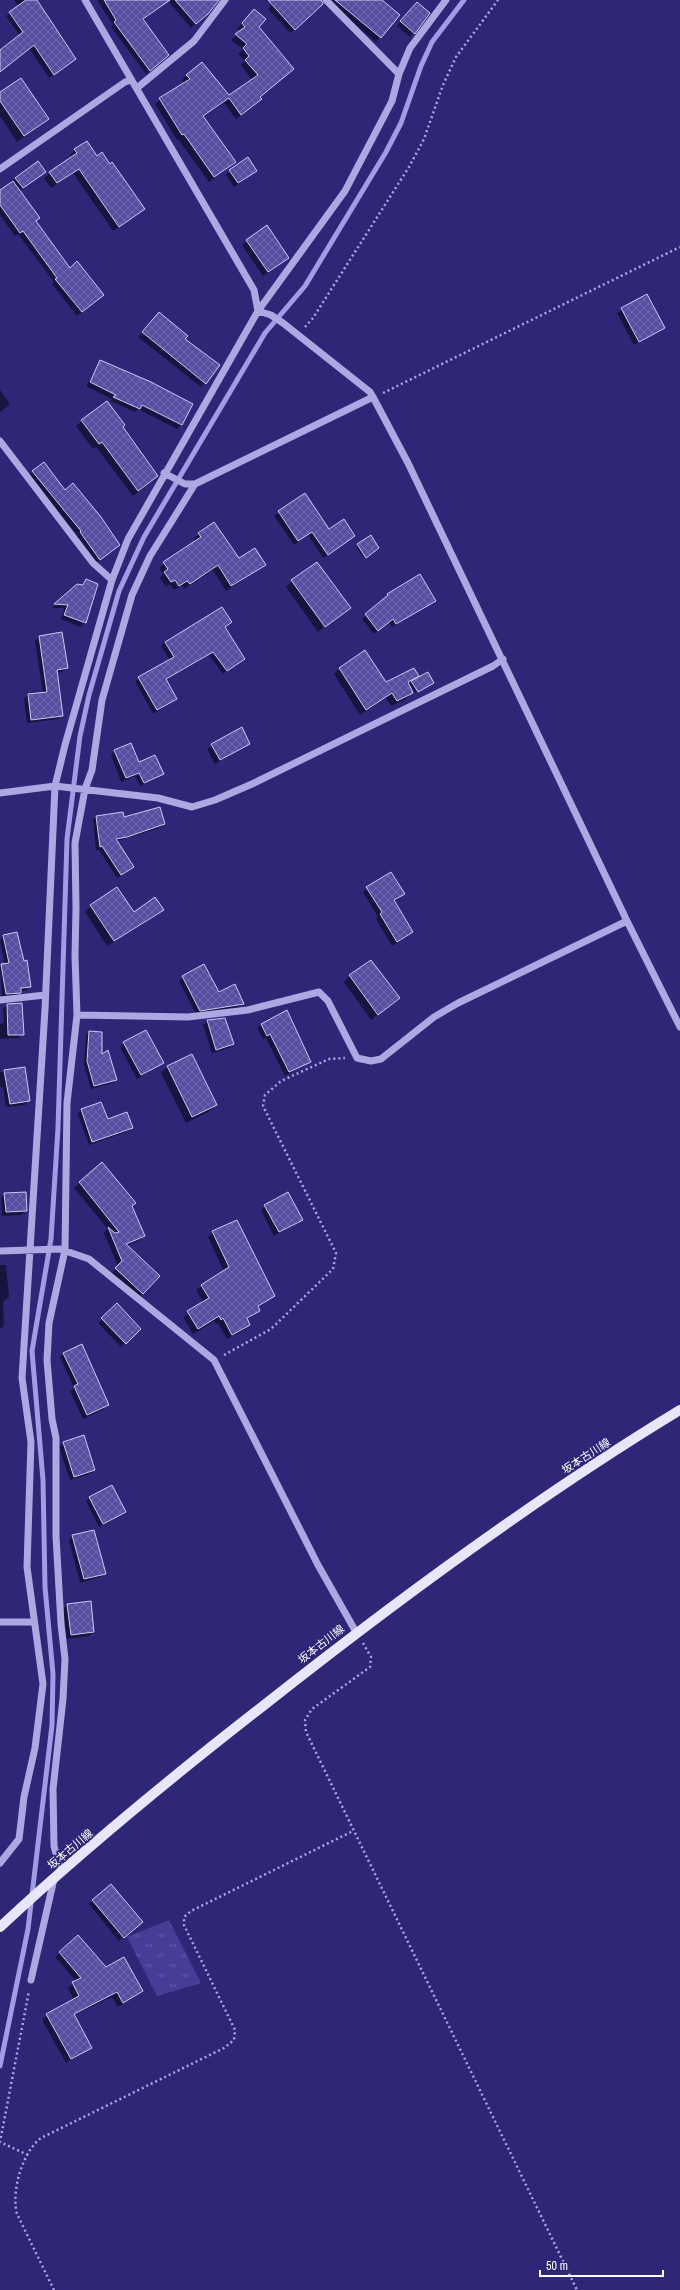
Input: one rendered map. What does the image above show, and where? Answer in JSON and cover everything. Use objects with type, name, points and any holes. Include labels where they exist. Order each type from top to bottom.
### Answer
[{"type":"main road","name":"坂本古川線","points":[[0,1927],[55,1878],[194,1761],[356,1632],[526,1511],[680,1410]]},
{"type":"street","points":[[85,0],[254,290],[258,311]]},
{"type":"street","points":[[137,88],[194,41],[225,0]]},
{"type":"street","points":[[326,0],[399,74]]},
{"type":"street","points":[[0,1863],[19,1839],[24,1797],[35,1748],[43,1684],[27,1567],[32,1442],[22,1378],[59,787],[65,745],[112,580],[128,539],[167,474],[258,311],[345,191],[392,101],[399,74],[410,48],[446,0]]},
{"type":"street","points":[[0,169],[125,82],[131,80]]},
{"type":"street","points":[[258,311],[271,314],[370,392],[374,397],[408,463],[503,659],[627,921],[680,1026]]},
{"type":"street","points":[[167,474],[185,484],[194,484],[374,397]]},
{"type":"street","points":[[0,442],[93,563],[112,580]]},
{"type":"street","points":[[31,1980],[55,1878],[53,1789],[64,1699],[65,1658],[61,1624],[56,1536],[56,1438],[52,1419],[47,1360],[49,1323],[62,1250],[67,1103],[77,1016],[74,956],[76,908],[75,843],[83,789],[92,770],[102,700],[132,595],[150,556],[194,484]]},
{"type":"street","points":[[0,793],[59,787],[158,798],[192,807],[215,800],[252,784],[493,666],[503,659]]},
{"type":"street","points":[[77,1016],[188,1017],[248,1010],[319,992],[328,1000],[357,1058],[371,1061],[381,1059],[434,1017],[458,1002],[627,921]]},
{"type":"street","points":[[0,1000],[45,995]]},
{"type":"street","points":[[0,1251],[62,1250],[89,1259],[214,1360],[318,1565],[356,1632]]},
{"type":"street","points":[[0,1622],[34,1622]]},
{"type":"path","points":[[298,335],[313,318],[409,167],[424,140],[443,85],[456,56],[498,0]]},
{"type":"path","points":[[374,397],[680,247]]},
{"type":"path","points":[[214,1360],[271,1329],[333,1270],[336,1253],[263,1106],[265,1095],[281,1081],[329,1059],[357,1058]]},
{"type":"path","points":[[356,1632],[371,1657],[370,1667],[312,1710],[305,1720],[306,1732],[577,2290]]},
{"type":"path","points":[[54,2290],[17,2214],[14,2204],[18,2181],[33,2144],[41,2138],[224,2048],[234,2040],[235,2030],[184,1925],[184,1917],[190,1910],[353,1831]]},
{"type":"path","points":[[28,2154],[0,2142],[31,1980]]},
{"type":"green space","points":[[169,1920],[201,1983],[157,1996],[127,1937]]},
{"type":"building","points":[[26,0],[37,0],[76,59],[54,75],[34,45],[0,72],[0,50],[23,32],[9,12]]},
{"type":"building","points":[[104,0],[170,0],[143,19],[169,55],[150,71],[114,22],[116,20]]},
{"type":"building","points":[[175,0],[219,0],[208,14],[196,24]]},
{"type":"building","points":[[268,0],[321,0],[323,4],[295,30]]},
{"type":"building","points":[[335,0],[382,0],[400,15],[381,38]]},
{"type":"building","points":[[417,2],[430,13],[415,34],[400,21]]},
{"type":"building","points":[[254,9],[266,19],[259,27],[294,69],[260,97],[262,99],[241,115],[229,98],[203,116],[236,162],[214,177],[184,134],[182,135],[159,98],[190,79],[186,75],[202,62],[229,95],[258,75],[245,60],[249,56],[243,48],[247,44],[235,34],[245,27],[242,23]]},
{"type":"building","points":[[21,78],[49,119],[24,136],[0,101],[0,92]]},
{"type":"building","points":[[87,141],[97,156],[102,152],[110,164],[112,162],[145,209],[119,227],[79,169],[57,183],[49,172],[77,153],[74,149]]},
{"type":"building","points":[[248,157],[257,171],[238,183],[229,170]]},
{"type":"building","points":[[38,161],[46,172],[23,188],[15,178]]},
{"type":"building","points":[[13,181],[40,218],[36,221],[70,268],[77,261],[104,295],[82,312],[55,279],[57,278],[23,231],[20,233],[0,205],[0,190]]},
{"type":"building","points":[[267,225],[289,258],[268,272],[246,240]]},
{"type":"building","points":[[647,294],[665,328],[639,342],[621,308]]},
{"type":"building","points":[[159,312],[188,336],[185,339],[220,365],[206,384],[142,332]]},
{"type":"building","points":[[100,360],[151,382],[193,404],[182,425],[142,405],[140,409],[113,397],[116,395],[90,382]]},
{"type":"building","points":[[107,401],[125,425],[123,427],[158,476],[138,491],[102,442],[99,444],[81,420]]},
{"type":"building","points":[[44,462],[65,490],[73,483],[101,517],[120,545],[100,560],[80,532],[81,531],[32,471]]},
{"type":"building","points":[[305,493],[329,529],[344,519],[355,536],[328,555],[312,532],[298,541],[278,511]]},
{"type":"building","points":[[214,522],[239,558],[255,548],[266,565],[231,586],[218,565],[190,584],[187,581],[179,586],[175,580],[171,582],[164,572],[168,569],[163,562],[201,537],[198,533]]},
{"type":"building","points":[[371,535],[379,548],[366,558],[357,544]]},
{"type":"building","points":[[317,562],[351,608],[325,627],[291,580]]},
{"type":"building","points":[[420,574],[436,601],[396,624],[393,619],[378,631],[365,614],[388,595],[387,594]]},
{"type":"building","points":[[86,579],[98,584],[86,623],[64,615],[68,605],[54,604],[77,584],[83,585]]},
{"type":"building","points":[[222,607],[232,622],[225,627],[245,659],[227,671],[213,652],[166,679],[177,699],[157,710],[138,677],[174,657],[165,642]]},
{"type":"building","points":[[62,632],[68,668],[57,670],[63,716],[31,720],[28,694],[47,692],[39,636]]},
{"type":"building","points":[[365,650],[386,682],[414,668],[419,676],[408,682],[413,693],[397,701],[392,693],[366,710],[339,668]]},
{"type":"building","points":[[428,672],[434,683],[418,692],[411,681]]},
{"type":"building","points":[[242,727],[250,744],[220,760],[211,744]]},
{"type":"building","points":[[131,743],[139,762],[155,755],[164,774],[144,783],[139,773],[126,778],[114,750]]},
{"type":"building","points":[[160,807],[165,824],[127,837],[116,839],[134,867],[121,875],[102,846],[100,847],[96,816],[123,812],[124,817]]},
{"type":"building","points":[[391,872],[405,894],[394,900],[413,932],[397,942],[380,914],[382,912],[366,887]]},
{"type":"building","points":[[117,887],[134,912],[155,897],[164,910],[114,941],[90,905]]},
{"type":"building","points":[[17,932],[24,961],[27,960],[31,987],[21,988],[21,993],[6,994],[1,964],[9,963],[3,935]]},
{"type":"building","points":[[371,960],[400,998],[378,1015],[349,975]]},
{"type":"building","points":[[204,964],[219,992],[235,984],[244,1004],[200,1011],[182,976]]},
{"type":"building","points":[[22,1003],[24,1035],[8,1035],[7,1004]]},
{"type":"building","points":[[287,1010],[311,1062],[289,1072],[270,1034],[267,1036],[261,1024]]},
{"type":"building","points":[[225,1018],[234,1044],[216,1050],[207,1020]]},
{"type":"building","points":[[146,1030],[164,1063],[141,1075],[123,1042]]},
{"type":"building","points":[[89,1031],[102,1032],[102,1054],[108,1050],[117,1080],[94,1086],[87,1061]]},
{"type":"building","points":[[192,1054],[217,1105],[192,1117],[167,1066]]},
{"type":"building","points":[[25,1067],[30,1101],[10,1104],[4,1070]]},
{"type":"building","points":[[101,1102],[108,1119],[127,1112],[133,1128],[92,1142],[81,1109]]},
{"type":"building","points":[[102,1162],[136,1203],[132,1206],[145,1236],[126,1244],[160,1276],[143,1294],[115,1268],[122,1261],[108,1227],[115,1233],[119,1232],[79,1182]]},
{"type":"building","points":[[26,1192],[27,1211],[6,1212],[4,1193]]},
{"type":"building","points":[[288,1192],[303,1220],[279,1232],[264,1205]]},
{"type":"building","points":[[237,1220],[275,1296],[258,1306],[260,1311],[247,1318],[250,1325],[232,1335],[223,1318],[221,1320],[219,1316],[198,1329],[187,1311],[209,1298],[201,1285],[229,1267],[212,1231]]},
{"type":"building","points":[[117,1303],[141,1329],[126,1344],[101,1318]]},
{"type":"building","points":[[82,1344],[109,1405],[87,1415],[74,1386],[78,1384],[63,1353]]},
{"type":"building","points":[[84,1435],[95,1470],[74,1477],[63,1442]]},
{"type":"building","points":[[112,1485],[126,1512],[103,1524],[89,1497]]},
{"type":"building","points":[[94,1530],[106,1574],[84,1579],[72,1535]]},
{"type":"building","points":[[91,1601],[94,1632],[71,1635],[67,1604]]},
{"type":"building","points":[[111,1884],[143,1922],[124,1938],[92,1900]]},
{"type":"building","points":[[78,1935],[106,1967],[124,1957],[143,1991],[123,2003],[117,1992],[74,2014],[92,2048],[71,2059],[46,2014],[79,1996],[72,1982],[81,1978],[59,1952]]},
{"type":"waterway","points":[[0,2066],[28,1929],[52,1725],[53,1674],[45,1587],[43,1480],[32,1351],[51,1239],[58,1128],[67,839],[80,736],[89,695],[119,591],[144,537],[265,333],[305,286],[386,152],[401,123],[421,66],[432,42],[464,0]]}]
